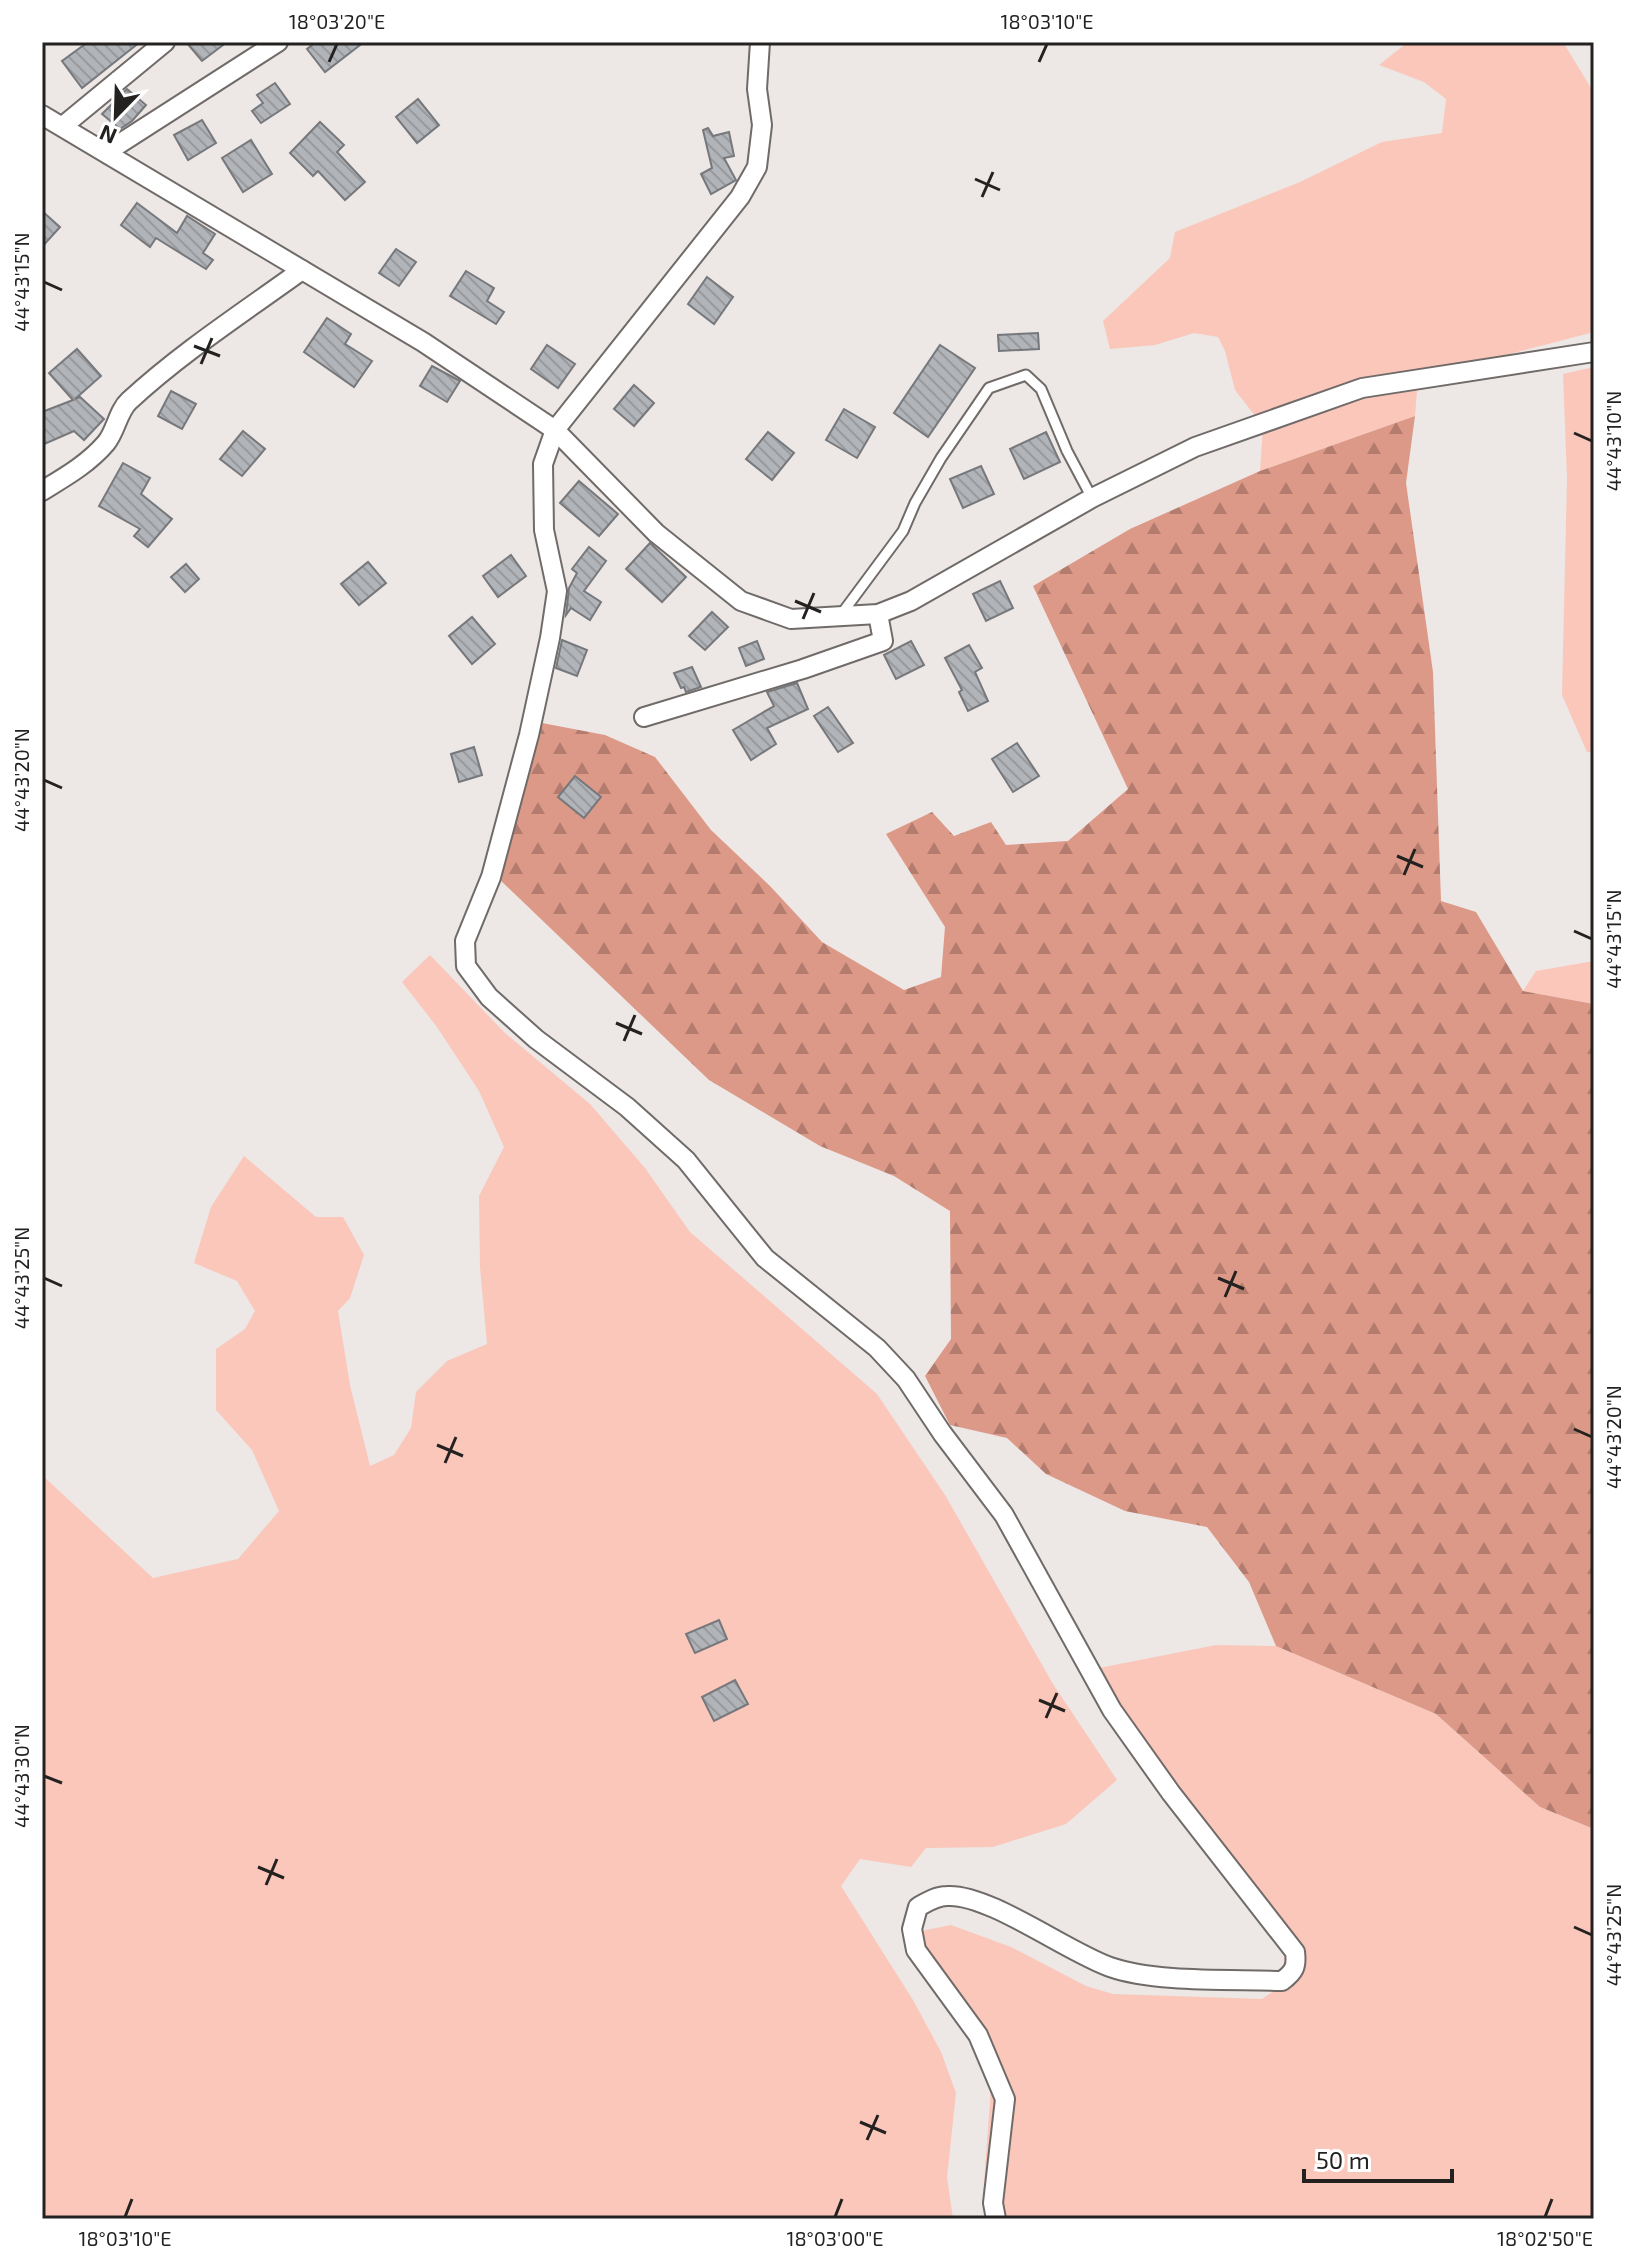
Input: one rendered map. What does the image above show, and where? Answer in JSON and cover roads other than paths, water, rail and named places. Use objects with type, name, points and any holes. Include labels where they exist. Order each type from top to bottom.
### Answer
[{"type":"street","points":[[63,126],[165,42]]},
{"type":"street","points":[[108,154],[181,102],[278,42]]},
{"type":"street","points":[[760,42],[757,89],[762,125],[757,167],[740,197],[555,430],[543,464],[544,530],[557,591],[550,638],[529,735],[495,863],[465,941],[466,966],[489,997],[536,1039],[627,1107],[686,1160],[765,1258],[877,1348],[906,1379],[1004,1515],[1112,1710],[1171,1793],[1295,1952],[1297,1964],[1292,1974],[1282,1981],[1140,1975],[1108,1966],[980,1902],[948,1895],[918,1907],[912,1929],[916,1950],[978,2035],[1005,2099],[993,2203],[996,2219]]},
{"type":"street","points":[[42,115],[423,342],[555,430],[656,533],[741,601],[791,619],[878,614],[911,601],[1092,498],[1195,447],[1362,388],[1594,352]]},
{"type":"street","points":[[42,491],[78,469],[106,443],[126,404],[177,361],[302,270]]},
{"type":"street","points":[[644,717],[803,669],[883,641],[878,614]]},
{"type":"lane","points":[[840,616],[903,531],[941,458],[989,388],[1026,375],[1041,389],[1067,451],[1092,498]]}]
